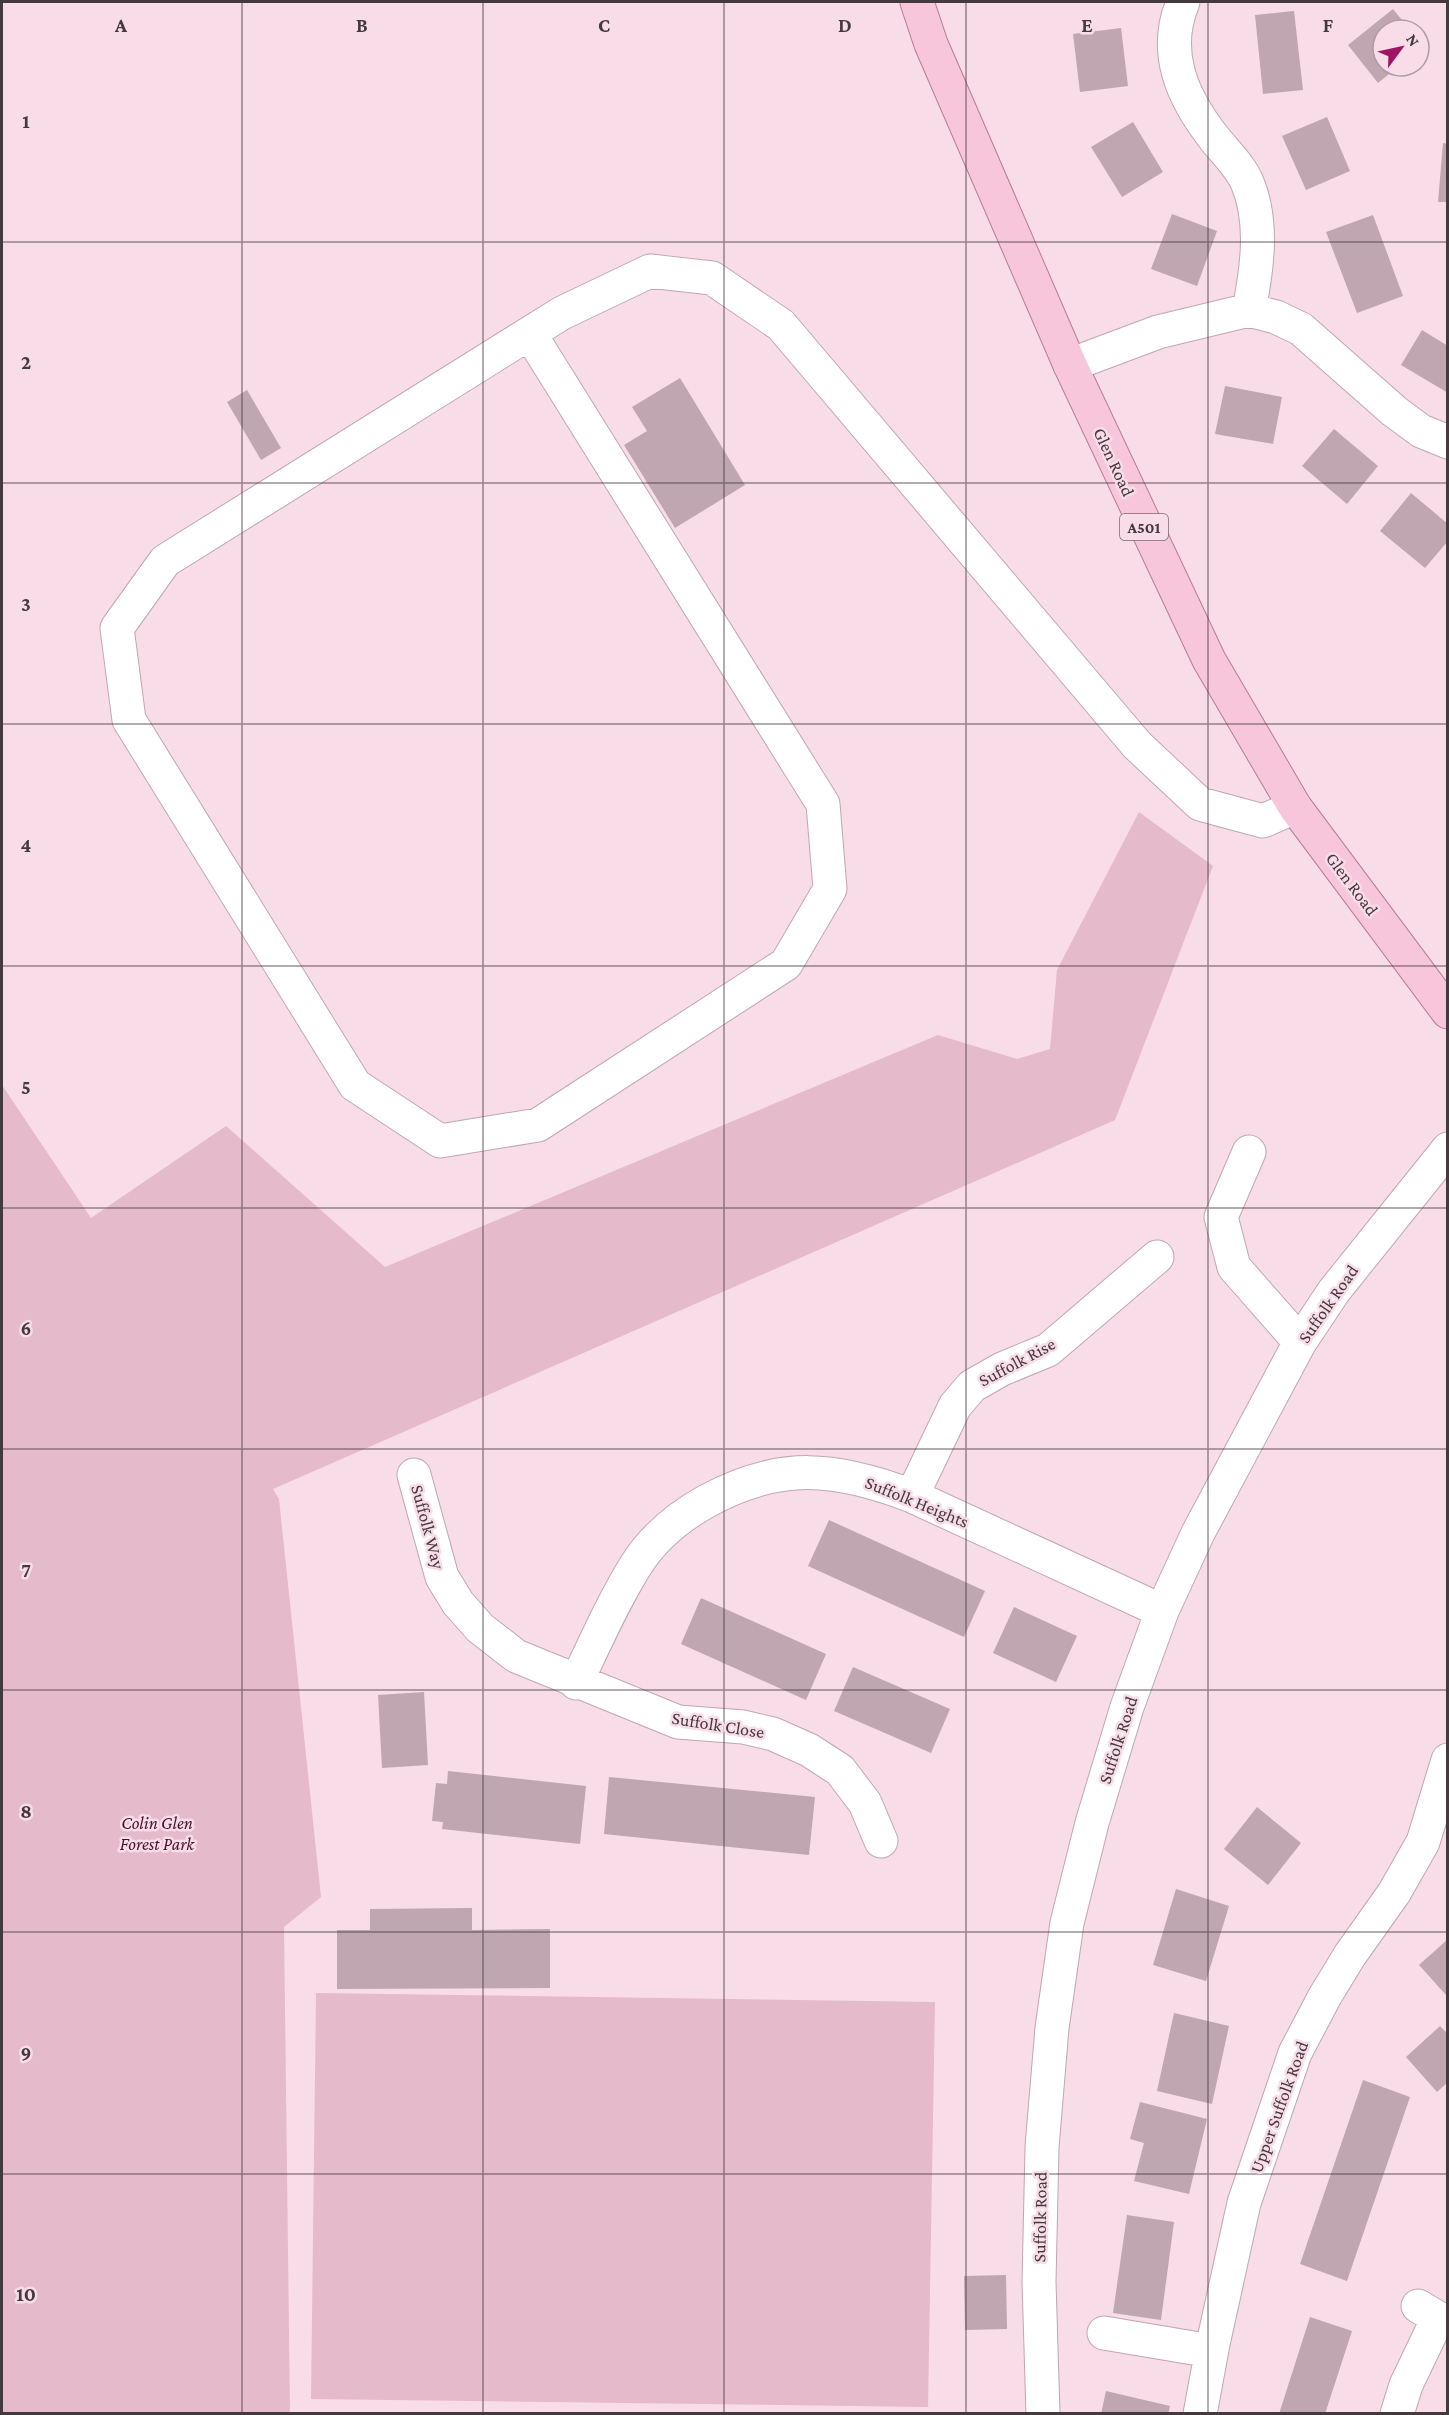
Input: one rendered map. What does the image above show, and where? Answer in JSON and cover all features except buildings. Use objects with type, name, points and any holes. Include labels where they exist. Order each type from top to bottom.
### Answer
[{"type":"main road","name":"Glen Road","points":[[917,2],[931,44],[1070,365],[1209,660],[1295,807],[1448,1012]]},
{"type":"street","points":[[1183,2],[1178,14],[1175,38],[1176,68],[1182,90],[1247,182],[1253,210],[1257,240],[1257,267],[1249,310]]},
{"type":"street","points":[[530,333],[823,804],[830,889],[786,964],[538,1125],[440,1141],[356,1085],[129,720],[117,628],[165,561],[562,313],[650,271],[712,279],[781,325],[1137,745],[1200,804],[1263,821],[1295,807]]},
{"type":"street","points":[[1070,365],[1158,332],[1249,310],[1276,317],[1301,329],[1394,411],[1421,430],[1448,442]]},
{"type":"street","name":"Suffolk Road","points":[[1043,2414],[1039,2282],[1042,2147],[1053,2017],[1067,1923],[1092,1823],[1127,1707],[1162,1611],[1203,1522],[1300,1342],[1334,1292],[1390,1218],[1448,1149]]},
{"type":"street","points":[[1249,1152],[1221,1217],[1234,1267],[1300,1342]]},
{"type":"street","name":"Suffolk Rise","points":[[912,1496],[955,1406],[972,1386],[1002,1369],[1048,1350],[1158,1257]]},
{"type":"street","name":"Suffolk Heights","points":[[576,1683],[614,1604],[638,1563],[663,1533],[692,1510],[732,1488],[768,1475],[803,1472],[876,1482],[912,1496],[1162,1611]]},
{"type":"street","name":"Suffolk Way","points":[[414,1475],[442,1577],[459,1603],[480,1628],[516,1656]]},
{"type":"street","name":"Suffolk Close","points":[[516,1656],[576,1683],[678,1722],[743,1727],[773,1734],[809,1750],[840,1770],[865,1803],[881,1841]]},
{"type":"street","name":"Upper Suffolk Road","points":[[1200,2414],[1211,2351],[1244,2203],[1295,2053],[1324,1996],[1350,1955],[1395,1893],[1435,1844],[1448,1760]]},
{"type":"street","points":[[1397,2414],[1406,2385],[1438,2318],[1418,2306]]},
{"type":"street","points":[[1104,2333],[1211,2351]]},
{"type":"green space","name":"Colin Glen Forest Park","points":[[1139,812],[1213,866],[1115,1120],[273,1489],[279,1499],[321,1897],[284,1927],[290,2413],[2,2413],[2,1085],[91,1218],[226,1126],[385,1267],[938,1035],[1017,1059],[1050,1049],[1057,970]]},
{"type":"green space","points":[[316,1993],[935,2002],[928,2407],[311,2399]]}]
